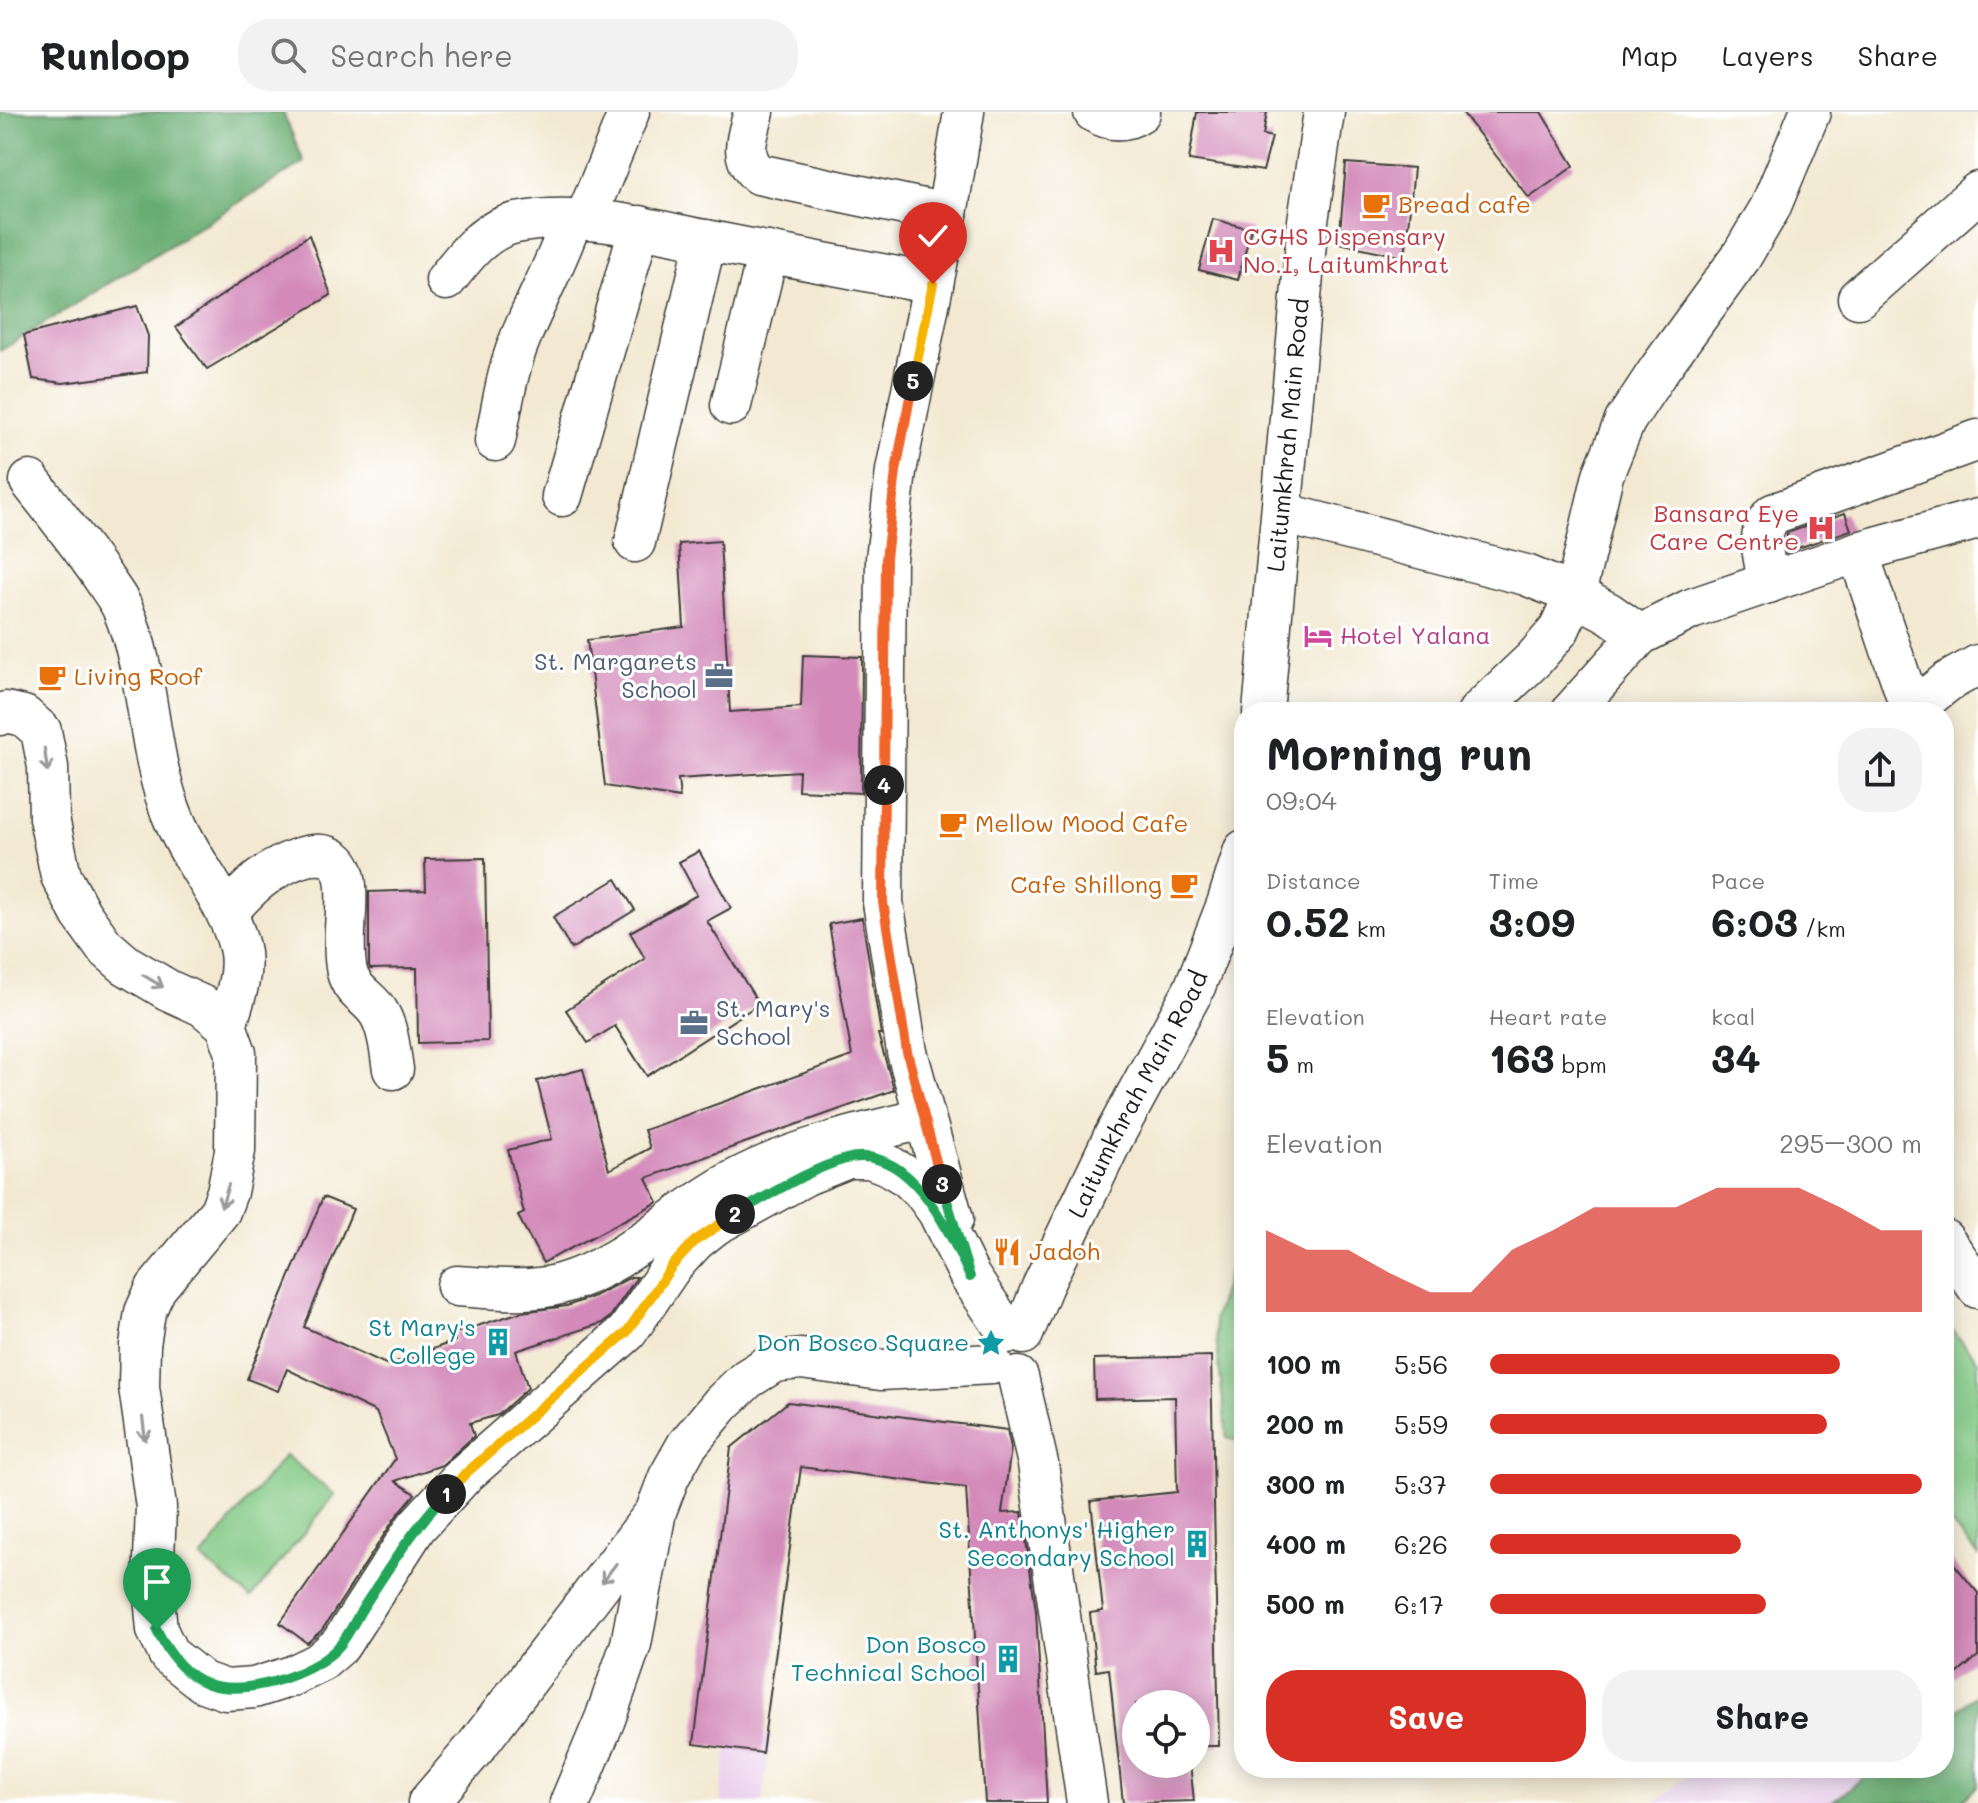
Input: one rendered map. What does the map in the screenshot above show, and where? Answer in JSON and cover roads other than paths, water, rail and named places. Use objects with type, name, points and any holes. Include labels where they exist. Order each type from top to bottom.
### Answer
[{"type":"street","points":[[495,441],[507,380],[520,340],[629,112]]},
{"type":"street","points":[[754,112],[746,153],[748,164],[758,174],[947,214]]},
{"type":"street","points":[[964,112],[896,471],[886,559],[883,902],[907,1052],[970,1277]]},
{"type":"street","points":[[1094,112],[1112,120],[1128,120],[1140,112]]},
{"type":"street","name":"Laitumkhrah Main Road","points":[[1264,702],[1308,221],[1324,112]]},
{"type":"street","points":[[1489,702],[1534,659],[1559,630],[1575,595],[1603,475],[1625,421],[1741,257],[1770,208],[1810,112]]},
{"type":"street","points":[[1858,298],[1978,192]]},
{"type":"street","points":[[446,280],[471,249],[489,234],[514,223],[579,219],[640,226],[933,284]]},
{"type":"street","points":[[562,496],[640,226]]},
{"type":"street","points":[[635,542],[706,240]]},
{"type":"street","points":[[731,405],[768,252]]},
{"type":"street","points":[[1769,583],[1761,544],[1765,522],[1773,514],[1978,440]]},
{"type":"street","points":[[30,481],[94,564],[122,607],[137,649],[158,768],[172,816],[191,855],[227,912],[240,951],[238,987],[226,1025]]},
{"type":"street","points":[[1282,513],[1526,575],[1575,595],[1640,635]]},
{"type":"street","points":[[1580,702],[1640,635],[1691,609],[1858,552],[1978,519]]},
{"type":"street","points":[[1858,552],[1909,702]]},
{"type":"street","points":[[1923,702],[1947,682],[1978,665]]},
{"type":"street","points":[[0,715],[6,712],[24,716],[41,731],[48,767],[49,818],[61,876],[81,914],[104,946],[126,965],[203,1006],[226,1025],[236,1053],[235,1151],[227,1192],[220,1211],[156,1288],[145,1312],[140,1345],[139,1387],[156,1507],[153,1585],[157,1630],[169,1655],[203,1682],[226,1690],[254,1688],[292,1676],[319,1663],[340,1645],[416,1527],[465,1474],[627,1332],[672,1266],[695,1241],[715,1225],[806,1175],[848,1158],[870,1158],[909,1178],[938,1212],[1010,1352],[1038,1464],[1087,1803]]},
{"type":"street","points":[[227,912],[262,878],[289,862],[322,853],[336,858],[343,869],[346,886],[345,964],[349,981],[380,1015],[393,1069]]},
{"type":"street","name":"Laitumkhrah Main Road","points":[[1010,1352],[1113,1138],[1234,910]]},
{"type":"street","points":[[457,1286],[515,1290],[560,1284],[603,1267],[731,1182],[773,1163],[861,1133],[924,1119]]},
{"type":"street","points":[[1954,1254],[1978,1288]]},
{"type":"street","points":[[570,1803],[605,1719],[631,1644],[656,1511],[669,1477],[687,1445],[722,1403],[747,1379],[774,1362],[801,1359],[881,1370],[1010,1352]]},
{"type":"street","points":[[428,1803],[475,1748],[656,1511]]},
{"type":"place","name":"Bread cafe","points":[[1376,205]]},
{"type":"place","name":"CGHS Dispensary No.I, Laitumkhrat","points":[[1221,251]]},
{"type":"place","name":"Bansara Eye Care Centre","points":[[1821,528]]},
{"type":"place","name":"Hotel Yalana","points":[[1318,636]]},
{"type":"place","name":"St. Margarets School","points":[[719,676]]},
{"type":"place","name":"Living Roof","points":[[52,677]]},
{"type":"place","name":"Mellow Mood Cafe","points":[[953,824]]},
{"type":"place","name":"Cafe Shillong","points":[[1184,885]]},
{"type":"place","name":"St. Mary's School","points":[[694,1023]]},
{"type":"place","name":"Jadoh","points":[[1007,1252]]},
{"type":"place","name":"St Mary's College","points":[[498,1342]]},
{"type":"place","name":"Don Bosco Square","points":[[991,1343]]},
{"type":"place","name":"St. Anthonys' Higher Secondary School","points":[[1197,1544]]},
{"type":"place","name":"Don Bosco Technical School","points":[[1008,1659]]}]
